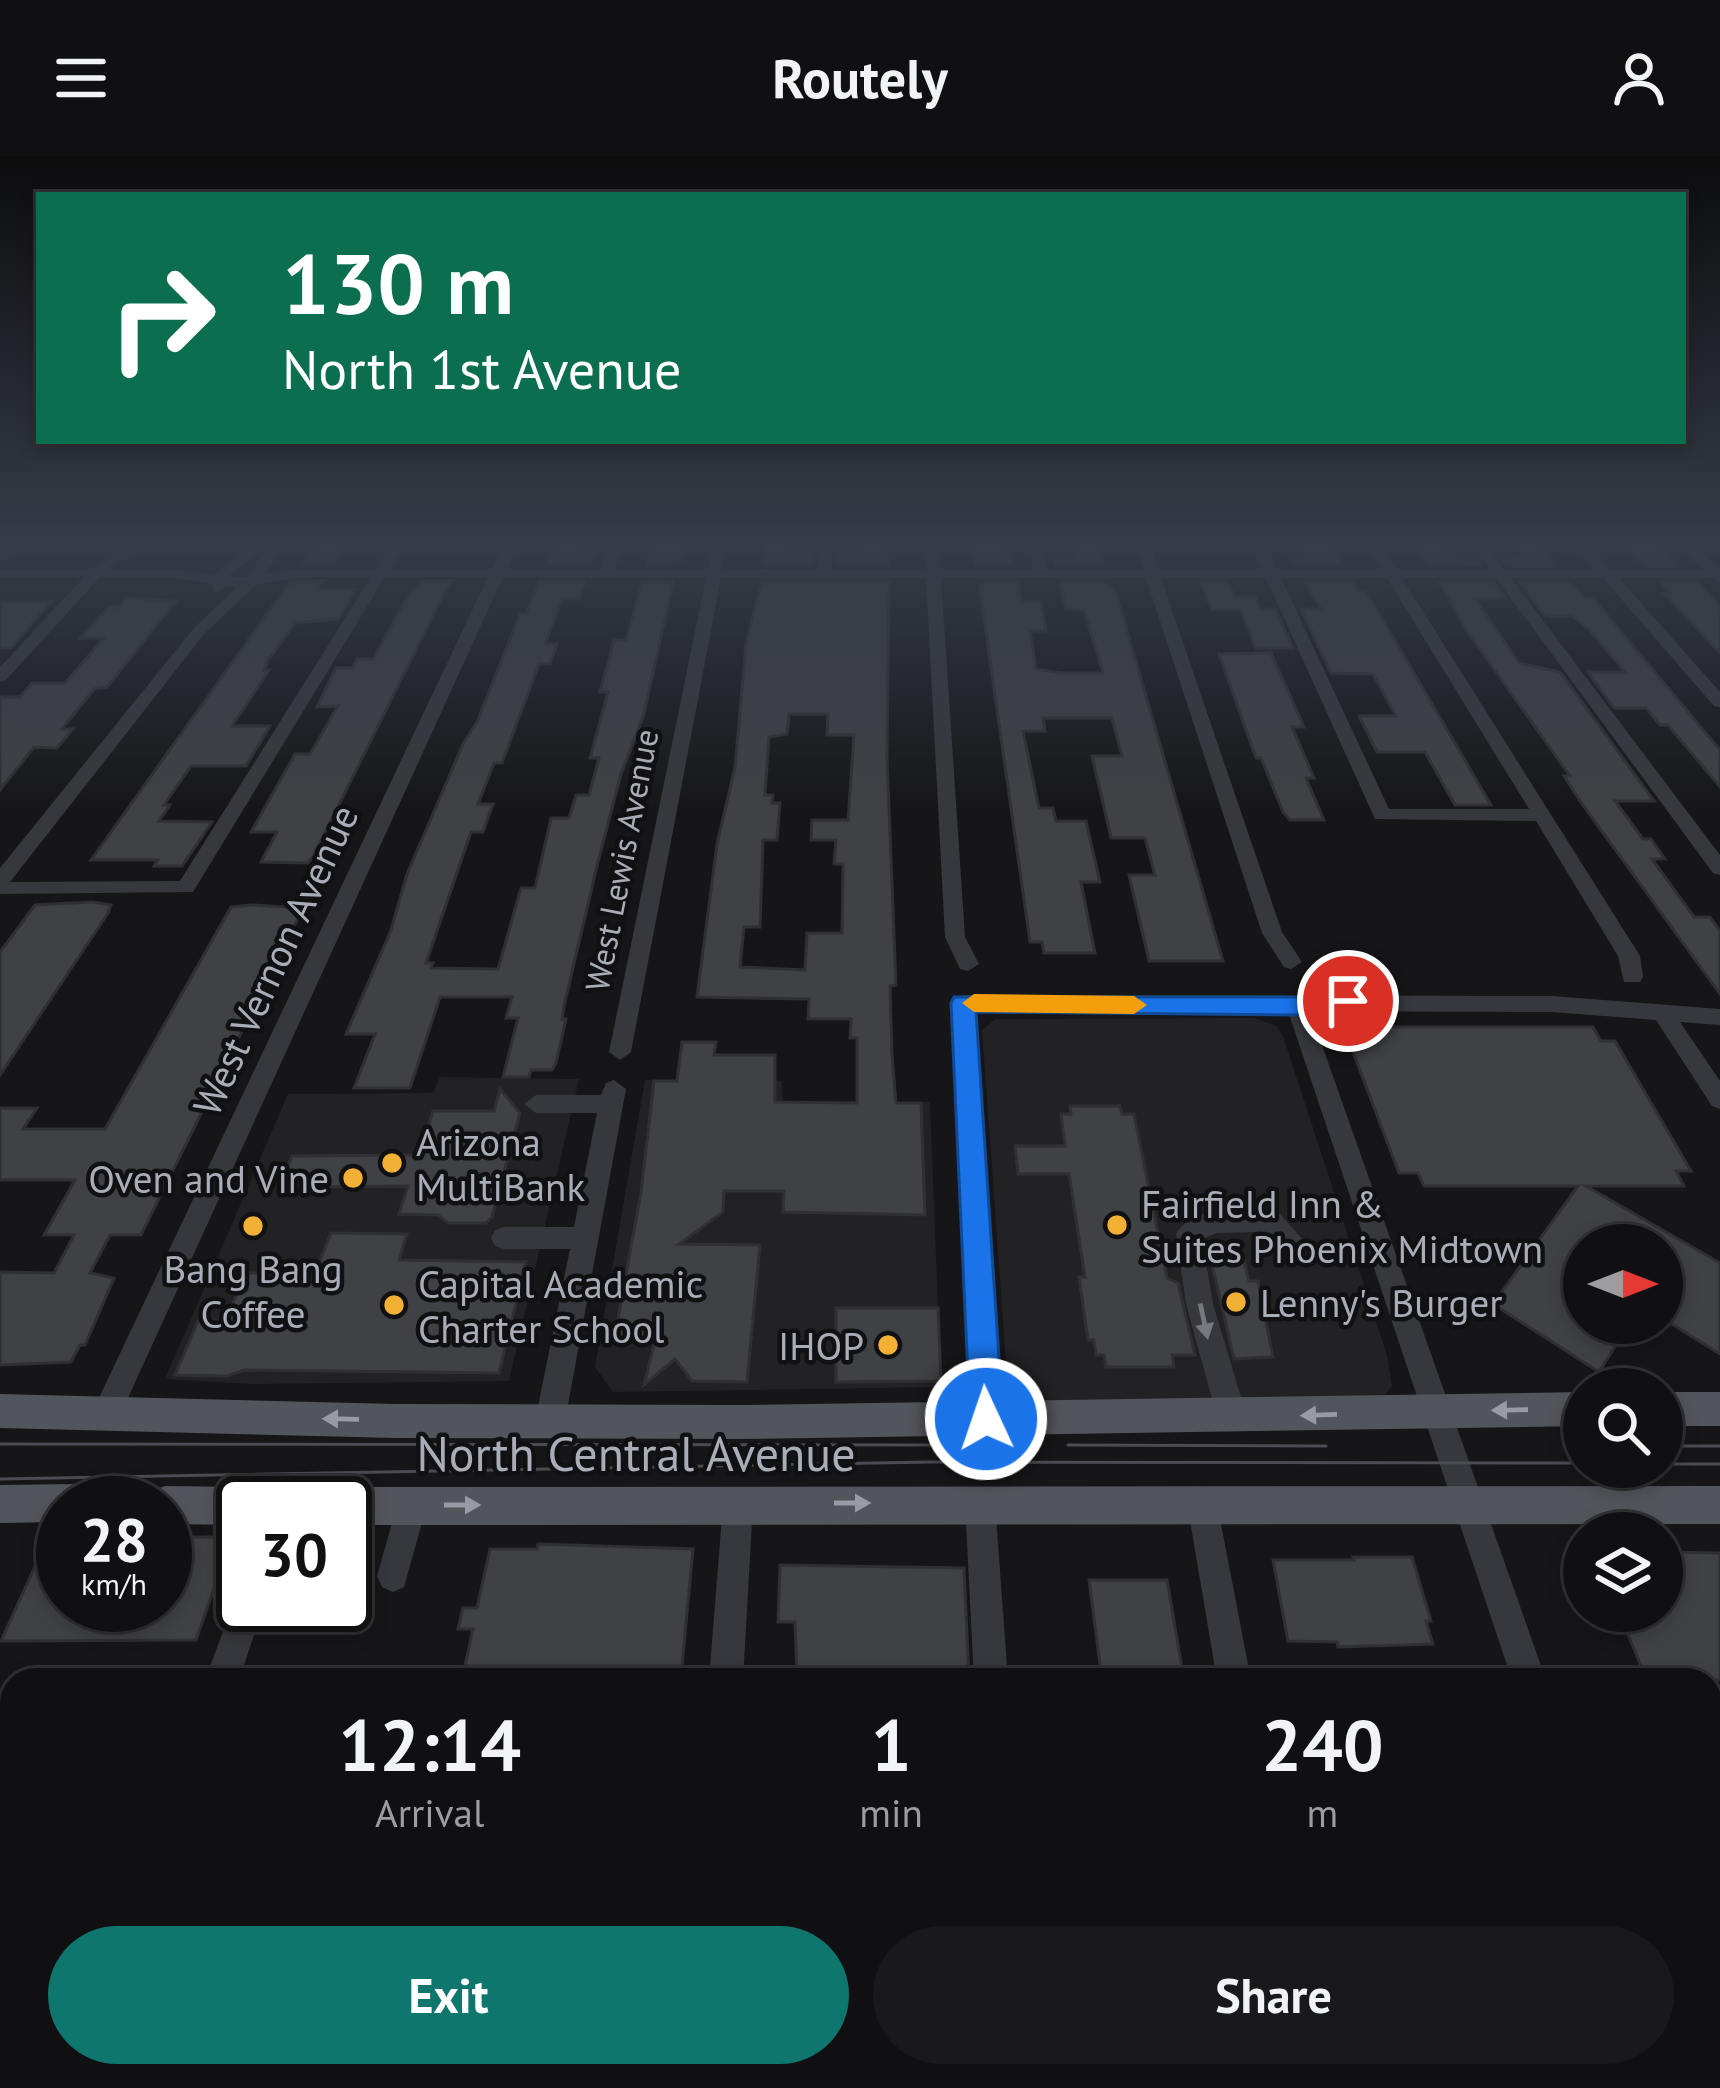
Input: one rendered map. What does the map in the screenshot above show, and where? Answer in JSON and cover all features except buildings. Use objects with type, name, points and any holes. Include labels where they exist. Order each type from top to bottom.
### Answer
[{"type":"main road","name":"North Central Avenue","points":[[0,1411],[550,1420],[1232,1417],[1563,1409]]},
{"type":"main road","points":[[1683,1409],[1720,1409]]},
{"type":"main road","points":[[0,1504],[36,1504]]},
{"type":"main road","name":"North Central Avenue","points":[[372,1506],[1720,1504]]},
{"type":"street","points":[[0,677],[43,630]]},
{"type":"street","points":[[0,885],[185,887],[346,630]]},
{"type":"street","name":"West Vernon Avenue","points":[[107,1412],[472,630]]},
{"type":"street","name":"West Lewis Avenue","points":[[620,1052],[703,630]]},
{"type":"street","points":[[936,630],[956,937],[968,964]]},
{"type":"street","points":[[1171,630],[1264,911],[1291,962]]},
{"type":"street","points":[[1297,630],[1382,815],[1543,815]]},
{"type":"street","points":[[1427,630],[1629,956],[1632,977]]},
{"type":"street","points":[[1542,630],[1720,868]]},
{"type":"street","points":[[1657,630],[1720,702]]},
{"type":"street","points":[[0,885],[199,631]]},
{"type":"street","points":[[986,1419],[963,1003],[1552,1004],[1720,1017]]},
{"type":"street","points":[[1297,1006],[1524,1668]]},
{"type":"street","points":[[1664,1015],[1720,1100]]},
{"type":"street","points":[[536,1104],[612,1096],[550,1420]]},
{"type":"street","points":[[1232,1417],[1223,1376],[1210,1352],[1190,1234],[1195,1227],[1215,1223],[1270,1222],[1291,1240]]},
{"type":"street","points":[[504,1238],[585,1238]]},
{"type":"street","points":[[980,1503],[990,1668]]},
{"type":"street","points":[[1202,1503],[1232,1668]]},
{"type":"street","points":[[727,1668],[738,1504]]},
{"type":"street","points":[[393,1576],[412,1505]]},
{"type":"street","points":[[227,1668],[239,1632]]},
{"type":"shaded area","points":[[1255,1018],[1276,1026],[1283,1036],[1387,1355],[1392,1386],[1384,1396],[1030,1409],[1008,1390],[982,1030],[996,1019]]},
{"type":"shaded area","points":[[440,1077],[579,1079],[509,1381],[251,1384],[165,1379],[288,1094],[433,1093]]},
{"type":"shaded area","points":[[645,1080],[782,1081],[783,1102],[930,1102],[941,1387],[613,1392],[595,1367]]},
{"type":"tram line","points":[[0,1444],[930,1445]]},
{"type":"tram line","points":[[1068,1445],[1326,1446]]},
{"type":"tram line","points":[[1683,1446],[1720,1446]]},
{"type":"tram line","points":[[0,1479],[932,1462],[1563,1463]]},
{"type":"tram line","points":[[1683,1464],[1720,1464]]},
{"type":"slow traffic","points":[[974,1003],[1134,1005]]},
{"type":"place","name":"Arizona MultiBank","points":[[392,1163]]},
{"type":"place","name":"Oven and Vine","points":[[353,1178]]},
{"type":"place","name":"Fairfield Inn & Suites Phoenix Midtown","points":[[1117,1225]]},
{"type":"place","name":"Bang Bang Coffee","points":[[253,1226]]},
{"type":"place","name":"Lenny's Burger","points":[[1236,1302]]},
{"type":"place","name":"Capital Academic Charter School","points":[[394,1305]]},
{"type":"place","name":"IHOP","points":[[888,1345]]},
{"type":"route","points":[[986,1419],[963,1003],[1297,1006],[1348,1001]]}]
